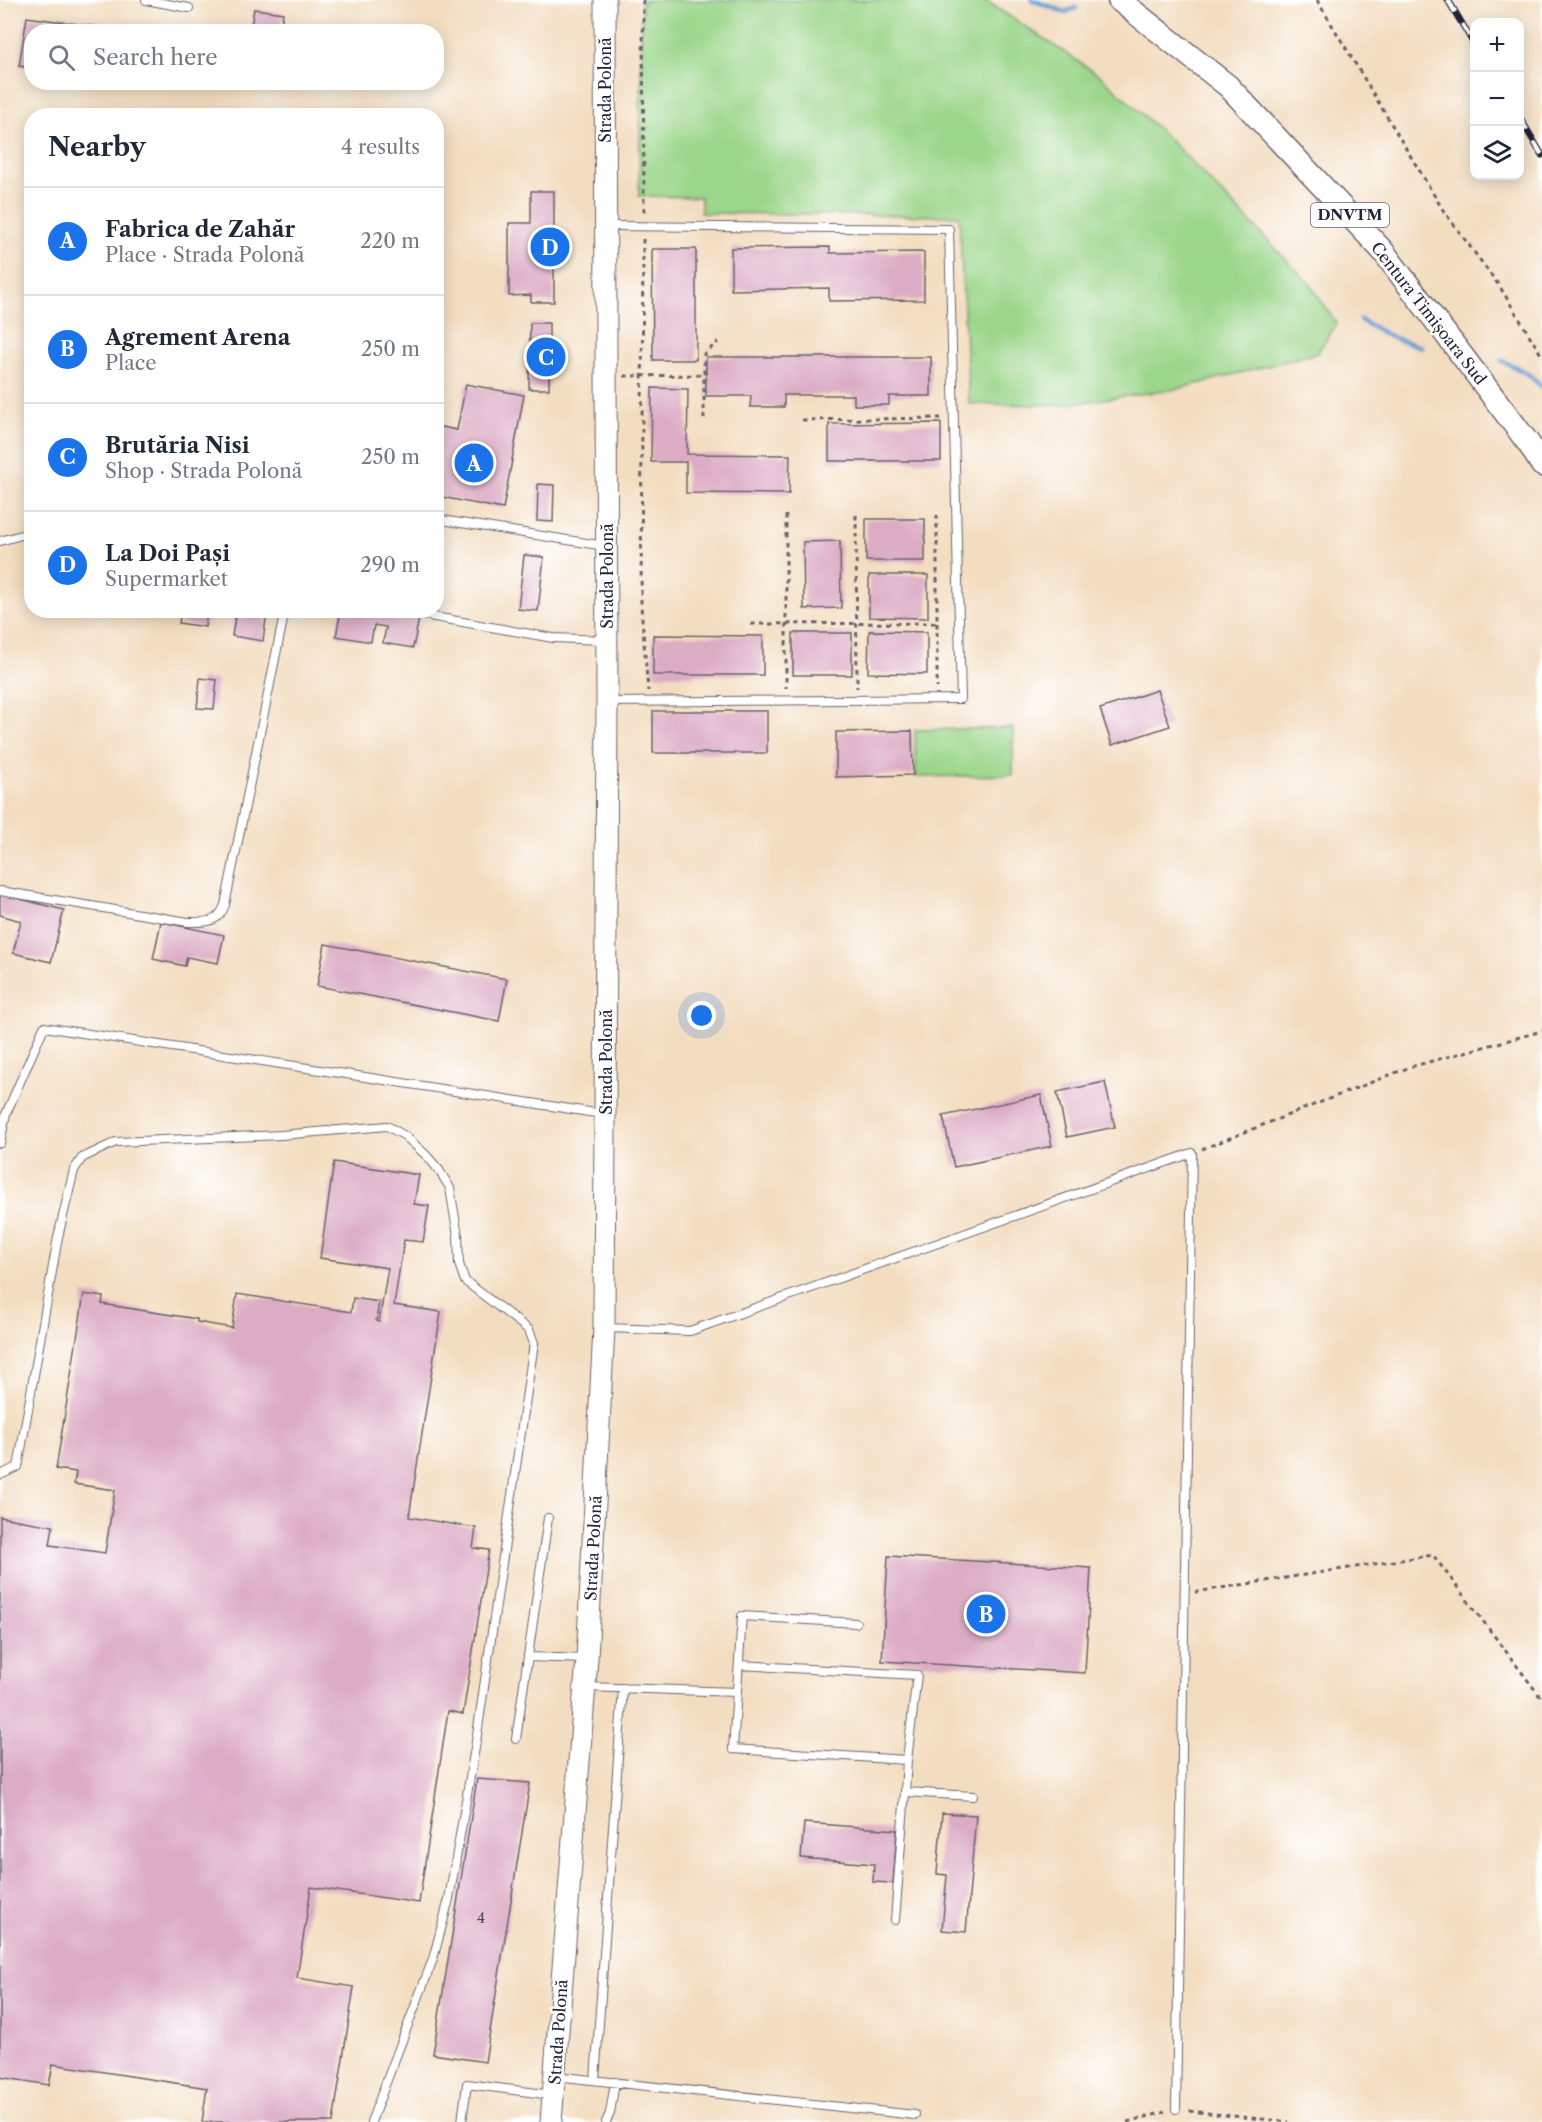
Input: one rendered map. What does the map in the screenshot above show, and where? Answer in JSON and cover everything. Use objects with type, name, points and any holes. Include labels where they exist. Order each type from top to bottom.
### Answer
[{"type":"main road","name":"Strada Polonă","points":[[551,2122],[585,1687],[604,1328],[607,702],[605,0]]},
{"type":"main road","name":"Centura Timișoara Sud","points":[[1119,0],[1228,86],[1382,250],[1529,444],[1542,465]]},
{"type":"lane","points":[[146,0],[189,8]]},
{"type":"lane","points":[[605,226],[949,229],[961,699],[607,702]]},
{"type":"lane","points":[[444,520],[607,546]]},
{"type":"lane","points":[[0,541],[24,534]]},
{"type":"lane","points":[[0,891],[188,922],[209,922],[217,919],[225,905],[283,618]]},
{"type":"lane","points":[[440,618],[553,638],[607,640]]},
{"type":"lane","points":[[0,1143],[6,1114],[44,1028],[606,1114]]},
{"type":"lane","points":[[0,1475],[18,1467],[58,1237],[74,1170],[82,1158],[116,1142],[281,1135],[387,1126],[405,1136],[439,1170],[450,1188],[458,1236],[459,1264],[465,1281],[529,1330],[534,1343],[476,1742],[449,1899],[433,1959],[370,2122]]},
{"type":"lane","points":[[604,1328],[690,1330],[1192,1153],[1176,2109]]},
{"type":"lane","points":[[516,1740],[548,1518]]},
{"type":"lane","points":[[856,1623],[742,1616],[733,1749],[907,1760]]},
{"type":"lane","points":[[528,1657],[586,1659]]},
{"type":"lane","points":[[739,1665],[917,1675],[907,1760],[896,1920]]},
{"type":"lane","points":[[585,1687],[737,1692]]},
{"type":"lane","points":[[595,2080],[623,1688]]},
{"type":"lane","points":[[905,1792],[973,1796]]},
{"type":"lane","points":[[462,2122],[467,2084],[554,2085],[595,2080],[915,2115]]},
{"type":"lane","points":[[606,2122],[610,2113],[615,2082]]},
{"type":"path","name":"Strada Polonă","points":[[643,0],[641,606],[649,702]]},
{"type":"path","points":[[1317,0],[1443,210],[1500,287],[1542,356]]},
{"type":"path","points":[[704,419],[704,354],[718,342]]},
{"type":"path","points":[[617,376],[704,375]]},
{"type":"path","points":[[802,420],[953,418]]},
{"type":"path","points":[[937,514],[937,698]]},
{"type":"path","points":[[786,515],[786,699]]},
{"type":"path","points":[[856,515],[857,699]]},
{"type":"path","points":[[751,624],[937,623]]},
{"type":"path","points":[[1192,1153],[1410,1068],[1542,1031]]},
{"type":"path","points":[[1185,1594],[1433,1555],[1542,1699]]},
{"type":"path","points":[[1127,2122],[1176,2109],[1288,2122]]},
{"type":"green space","points":[[642,0],[985,0],[1102,77],[1170,140],[1310,284],[1337,324],[1317,353],[1177,389],[1061,405],[969,404],[959,216],[701,213],[701,197],[639,196]]},
{"type":"green space","points":[[1013,728],[1013,775],[916,777],[915,730]]},
{"type":"building","points":[[254,9],[283,13],[281,24],[251,24]]},
{"type":"building","points":[[27,17],[77,24],[26,24]]},
{"type":"building","points":[[24,35],[24,67],[19,66]]},
{"type":"building","points":[[531,191],[554,191],[554,302],[531,302],[531,295],[509,296],[509,223],[531,223]]},
{"type":"building","points":[[830,247],[830,253],[924,252],[924,300],[829,301],[829,288],[731,290],[731,248]]},
{"type":"building","points":[[652,249],[696,249],[696,360],[653,360]]},
{"type":"building","points":[[530,323],[549,323],[549,389],[529,389]]},
{"type":"building","points":[[706,357],[931,357],[931,396],[889,396],[889,405],[854,405],[854,395],[784,395],[784,407],[750,407],[751,396],[706,396]]},
{"type":"building","points":[[466,384],[524,395],[503,509],[444,498],[444,428],[457,430]]},
{"type":"building","points":[[652,388],[688,389],[687,454],[790,455],[789,494],[686,493],[686,462],[651,462]]},
{"type":"building","points":[[941,423],[941,461],[829,461],[829,424]]},
{"type":"building","points":[[538,484],[554,485],[553,522],[537,521]]},
{"type":"building","points":[[866,519],[925,519],[925,561],[866,561]]},
{"type":"building","points":[[840,541],[841,608],[804,609],[803,542]]},
{"type":"building","points":[[524,555],[544,557],[538,611],[518,609]]},
{"type":"building","points":[[869,575],[928,575],[928,618],[869,617]]},
{"type":"building","points":[[180,618],[206,618],[205,627],[179,623]]},
{"type":"building","points":[[235,618],[266,618],[263,641],[232,636]]},
{"type":"building","points":[[339,618],[419,618],[413,648],[383,643],[386,627],[374,625],[371,642],[336,636]]},
{"type":"building","points":[[869,631],[927,632],[927,674],[868,673]]},
{"type":"building","points":[[793,633],[852,633],[852,675],[793,675]]},
{"type":"building","points":[[653,635],[763,636],[763,675],[653,675]]},
{"type":"building","points":[[200,678],[217,680],[214,709],[197,708]]},
{"type":"building","points":[[1157,690],[1170,726],[1112,745],[1100,709]]},
{"type":"building","points":[[653,711],[767,711],[767,753],[653,753]]},
{"type":"building","points":[[912,731],[913,775],[836,777],[836,732]]},
{"type":"building","points":[[0,894],[64,910],[51,962],[13,953],[21,921],[0,915]]},
{"type":"building","points":[[161,922],[224,935],[218,963],[187,957],[185,966],[153,959]]},
{"type":"building","points":[[325,944],[507,979],[499,1021],[317,986]]},
{"type":"building","points":[[1105,1082],[1115,1127],[1067,1137],[1057,1092]]},
{"type":"building","points":[[1041,1095],[1052,1146],[954,1167],[943,1116]]},
{"type":"building","points":[[334,1162],[419,1175],[414,1204],[429,1206],[423,1242],[404,1240],[394,1305],[441,1312],[409,1517],[476,1528],[473,1548],[489,1550],[463,1714],[448,1711],[419,1903],[311,1887],[297,1978],[354,1987],[333,2122],[202,2122],[207,2088],[53,2064],[49,2085],[0,2077],[0,1517],[53,1526],[50,1545],[105,1553],[115,1490],[74,1484],[76,1472],[56,1469],[84,1294],[103,1297],[102,1304],[197,1319],[197,1322],[232,1328],[237,1294],[351,1312],[353,1298],[379,1302],[376,1321],[379,1322],[388,1268],[320,1258]]},
{"type":"building","points":[[888,1556],[1091,1568],[1085,1673],[882,1661]]},
{"type":"building","points":[[477,1779],[530,1783],[485,2062],[433,2054]]},
{"type":"building","points":[[942,1813],[976,1815],[966,1932],[942,1930],[947,1875],[937,1874]]},
{"type":"building","points":[[804,1823],[897,1830],[893,1883],[873,1882],[874,1864],[801,1858]]},
{"type":"waterway","points":[[1032,0],[1065,12],[1076,8]]},
{"type":"waterway","points":[[1360,320],[1391,337],[1421,347]]},
{"type":"waterway","points":[[1502,361],[1524,371],[1542,387]]},
{"type":"railway","points":[[1448,0],[1470,37]]},
{"type":"railway","points":[[1524,125],[1542,155]]},
{"type":"place","name":"La Doi Pași","points":[[550,247]]},
{"type":"place","name":"Brutăria Nisi","points":[[546,357]]},
{"type":"place","name":"Fabrica de Zahăr","points":[[474,463]]},
{"type":"place","name":"Agrement Arena","points":[[986,1614]]}]
